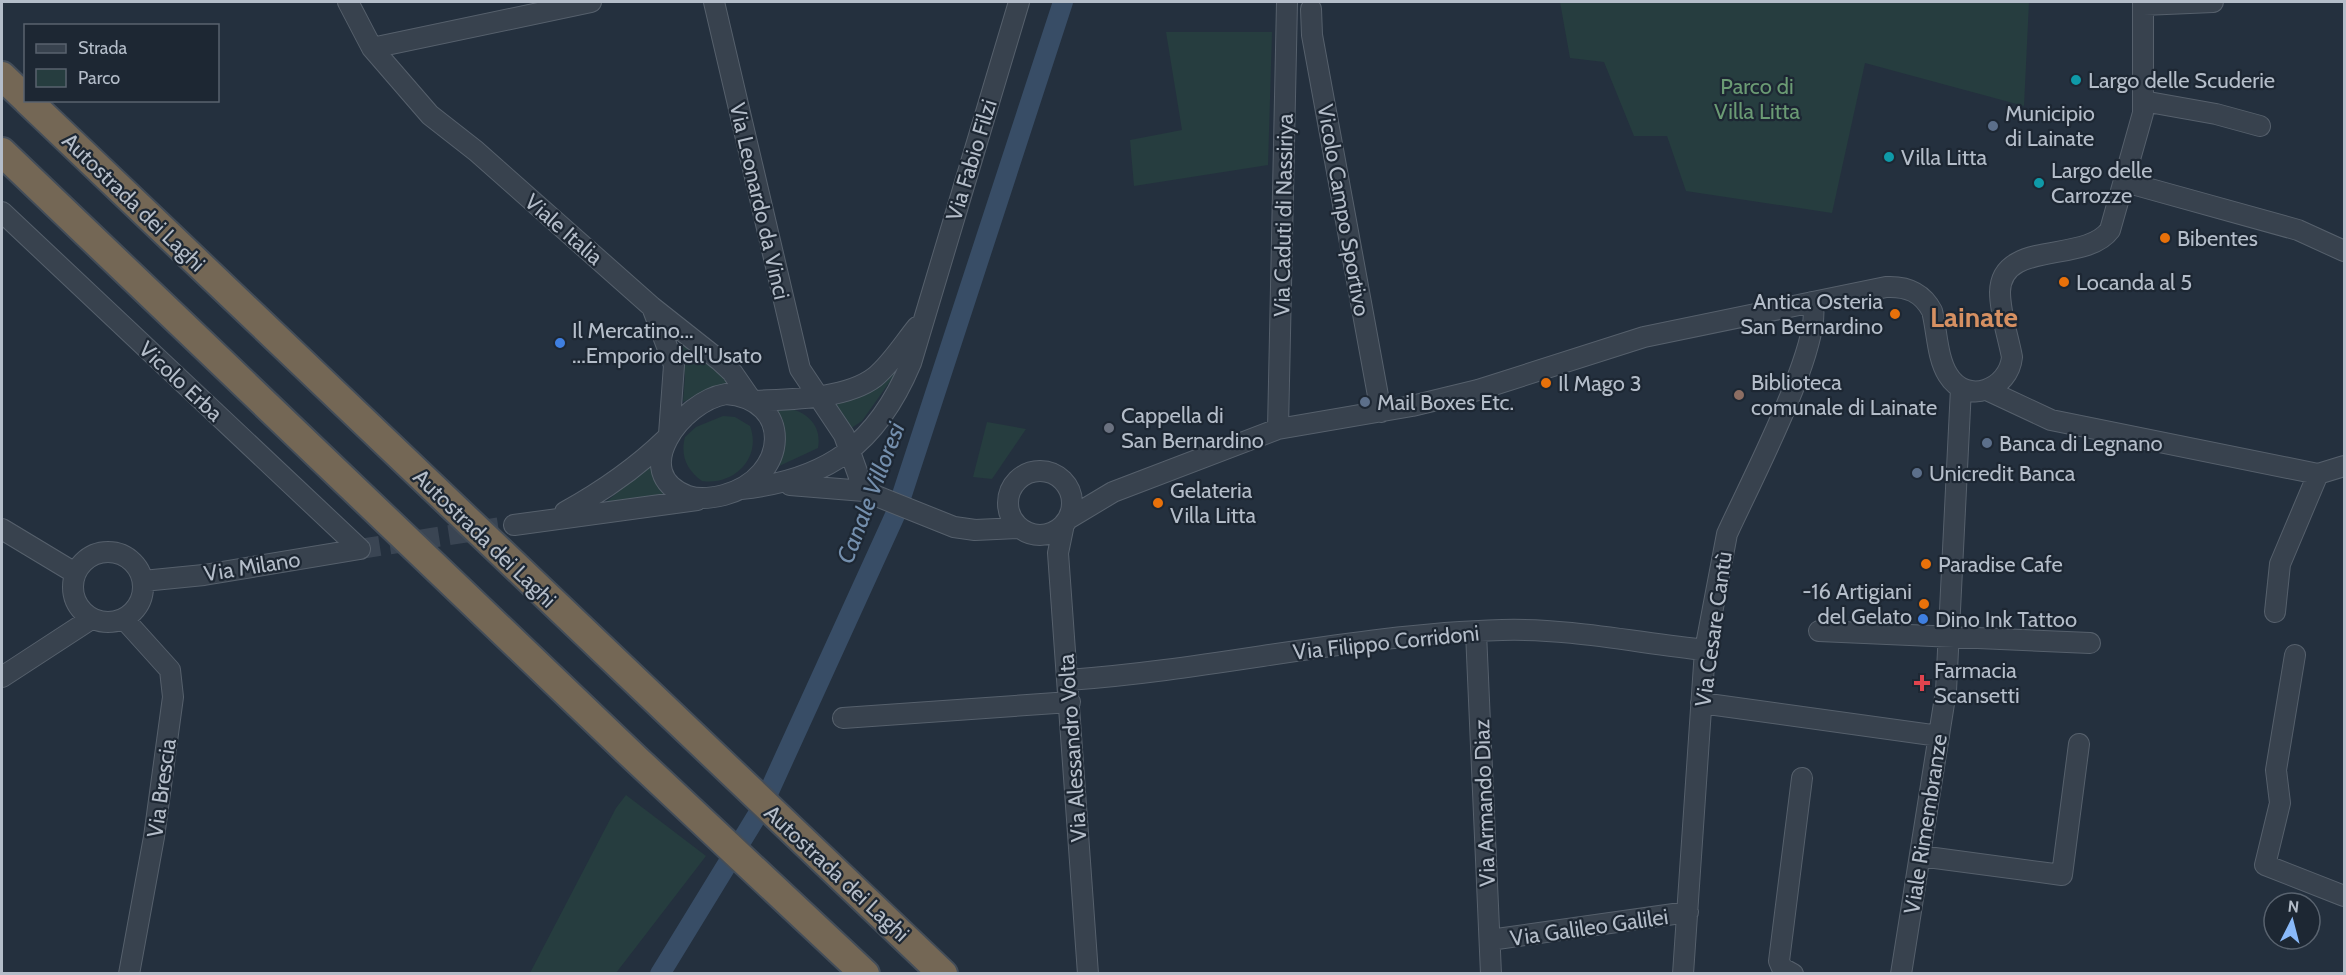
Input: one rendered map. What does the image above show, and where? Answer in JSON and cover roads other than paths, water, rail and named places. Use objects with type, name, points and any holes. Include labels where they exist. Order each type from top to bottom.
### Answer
[{"type":"highway","name":"Autostrada dei Laghi","points":[[2,76],[24,98]]},
{"type":"highway","name":"Autostrada dei Laghi","points":[[28,102],[943,974]]},
{"type":"highway","points":[[2,152],[636,759],[865,974]]},
{"type":"street","points":[[372,48],[591,2]]},
{"type":"street","name":"Via Leonardo da Vinci","points":[[714,2],[800,369],[816,396],[834,418],[864,490]]},
{"type":"street","name":"Via Fabio Filzi","points":[[741,489],[778,485],[816,470],[849,450],[866,436],[887,412],[911,363],[1019,2]]},
{"type":"street","name":"Via Caduti di Nassiriya","points":[[1278,429],[1287,2]]},
{"type":"street","points":[[1975,390],[2003,381],[2011,366],[2012,357],[2000,294],[2005,274],[2015,263],[2024,259],[2087,246],[2100,241],[2110,230],[2140,125],[2143,101],[2143,3],[2213,2]]},
{"type":"street","name":"Viale Italia","points":[[350,4],[372,48],[397,79],[435,110],[476,151],[652,307],[719,360],[738,379],[752,401]]},
{"type":"street","name":"Vicolo Campo Sportivo","points":[[1311,9],[1312,34],[1381,412]]},
{"type":"street","points":[[2143,101],[2216,114],[2259,126]]},
{"type":"street","points":[[2125,182],[2298,230],[2344,251]]},
{"type":"street","name":"Vicolo Erba","points":[[2,212],[360,549]]},
{"type":"street","points":[[778,485],[815,485],[864,490],[946,525],[966,529],[1019,528],[1040,535],[1056,531],[1066,521],[1113,492],[1278,429],[1381,412],[1478,390],[1678,328],[1886,287],[1904,288],[1918,293],[1932,311],[1945,371],[1954,383],[2051,420],[2318,474]]},
{"type":"street","name":"Via Cesare Cantù","points":[[1683,974],[1705,650],[1727,534],[1789,403],[1816,317],[1812,302]]},
{"type":"street","name":"Viale Italia","points":[[652,307],[674,365],[668,436]]},
{"type":"street","name":"Via Fabio Filzi","points":[[752,401],[844,392],[873,378],[923,319]]},
{"type":"street","name":"Viale Rimembranze","points":[[1901,974],[1946,691],[1958,422],[1975,390]]},
{"type":"street","points":[[514,525],[702,499],[741,489],[761,476],[768,466],[775,444],[770,421],[752,401],[736,395],[715,396],[703,401],[633,471],[552,518]]},
{"type":"street","points":[[668,436],[662,464],[669,482],[682,493],[702,499]]},
{"type":"street","points":[[2275,612],[2280,564],[2318,474],[2342,461]]},
{"type":"street","points":[[966,529],[993,515],[1007,503],[1014,484],[1032,472],[1050,473],[1066,484],[1097,492],[1113,492]]},
{"type":"street","points":[[1066,484],[1072,501],[1066,521]]},
{"type":"street","points":[[1007,503],[1011,518],[1019,528]]},
{"type":"street","name":"Via Alessandro Volta","points":[[1066,521],[1058,553],[1088,974]]},
{"type":"street","points":[[2,529],[75,573]]},
{"type":"street","name":"Via Milano","points":[[143,581],[204,575],[360,549]]},
{"type":"street","points":[[108,552],[127,557],[140,572],[143,581],[144,591],[138,607],[124,619],[113,623],[91,619],[76,603],[72,583],[75,573],[88,558],[108,552]]},
{"type":"street","points":[[2,677],[91,619]]},
{"type":"street","name":"Via Brescia","points":[[124,619],[170,670],[173,697],[154,837],[129,974]]},
{"type":"street","points":[[1819,631],[2090,644]]},
{"type":"street","name":"Via Filippo Corridoni","points":[[1068,680],[1392,639],[1476,632],[1550,632],[1705,650]]},
{"type":"street","name":"Via Armando Diaz","points":[[1476,632],[1491,974]]},
{"type":"street","points":[[2295,655],[2276,770],[2280,803],[2265,865],[2344,896]]},
{"type":"street","points":[[843,718],[1070,702]]},
{"type":"street","points":[[1701,703],[1939,736]]},
{"type":"street","points":[[1920,856],[2062,875],[2079,744]]},
{"type":"street","points":[[1793,974],[1782,968],[1779,951],[1802,778]]},
{"type":"street","name":"Via Galileo Galilei","points":[[1490,940],[1688,912]]},
{"type":"waterway","name":"Canale Villoresi","points":[[660,974],[761,809],[896,513],[1063,2]]},
{"type":"tunnel","points":[[360,549],[514,525]]},
{"type":"place","name":"Largo delle Scuderie","points":[[2076,80]]},
{"type":"place","name":"Municipio di Lainate","points":[[1993,126]]},
{"type":"place","name":"Villa Litta","points":[[1889,157]]},
{"type":"place","name":"Largo delle Carrozze","points":[[2039,183]]},
{"type":"place","name":"Bibentes","points":[[2165,238]]},
{"type":"place","name":"Locanda al 5","points":[[2064,282]]},
{"type":"place","name":"Antica Osteria San Bernardino","points":[[1895,314]]},
{"type":"place","name":"Il Mercatino... ...Emporio dell'Usato","points":[[560,343]]},
{"type":"place","name":"Il Mago 3","points":[[1546,383]]},
{"type":"place","name":"Biblioteca comunale di Lainate","points":[[1739,395]]},
{"type":"place","name":"Mail Boxes Etc.","points":[[1365,402]]},
{"type":"place","name":"Cappella di San Bernardino","points":[[1109,428]]},
{"type":"place","name":"Banca di Legnano","points":[[1987,443]]},
{"type":"place","name":"Unicredit Banca","points":[[1917,473]]},
{"type":"place","name":"Gelateria Villa Litta","points":[[1158,503]]},
{"type":"place","name":"Paradise Cafe","points":[[1926,564]]},
{"type":"place","name":"-16 Artigiani del Gelato","points":[[1924,604]]},
{"type":"place","name":"Dino Ink Tattoo","points":[[1923,619]]},
{"type":"place","name":"Farmacia Scansetti","points":[[1922,683]]},
{"type":"district","name":"Lainate","points":[[1974,317]]},
{"type":"park label","name":"Parco di Villa Litta","points":[[1757,98]]}]
